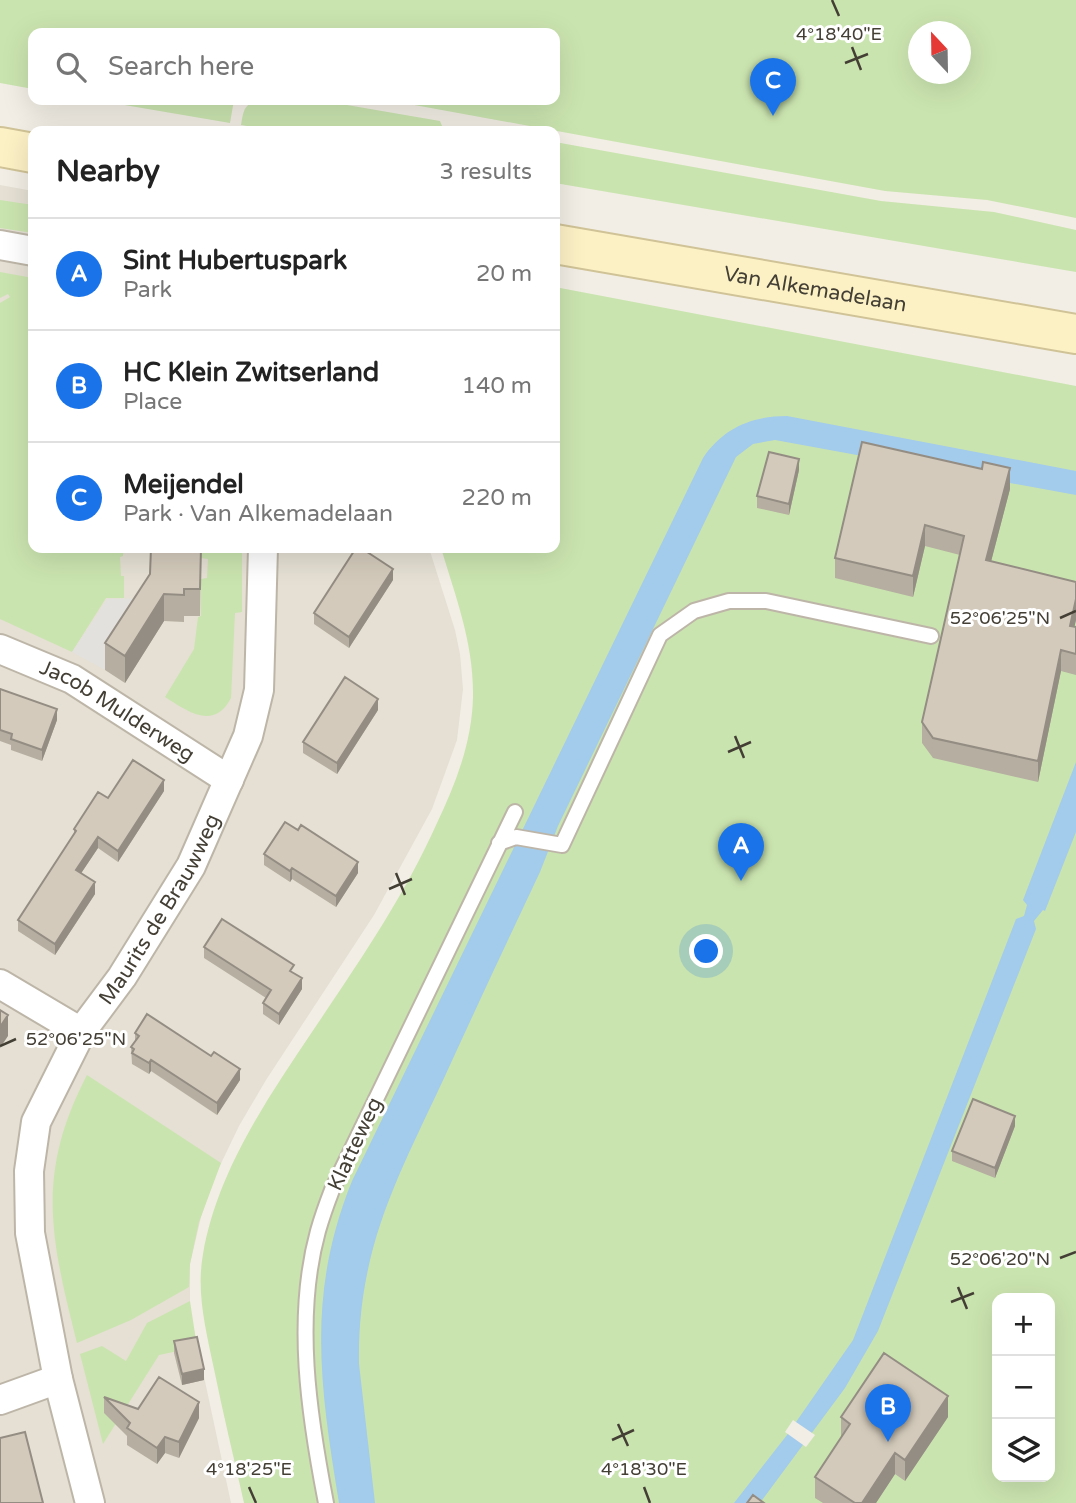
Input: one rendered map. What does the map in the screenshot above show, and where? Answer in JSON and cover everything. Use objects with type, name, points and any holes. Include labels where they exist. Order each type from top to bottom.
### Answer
[{"type":"main road","points":[[0,147],[28,152]]},
{"type":"main road","name":"Van Alkemadelaan","points":[[560,245],[1076,334]]},
{"type":"street","points":[[0,245],[28,250]]},
{"type":"street","name":"Maurits de Brauwweg","points":[[90,1503],[58,1379],[30,1233],[29,1171],[36,1122],[81,1032],[122,977],[191,866],[248,736],[259,690],[263,553]]},
{"type":"street","name":"Jacob Mulderweg","points":[[0,649],[72,679],[229,780]]},
{"type":"street","points":[[0,984],[81,1032]]},
{"type":"street","points":[[0,1400],[58,1379]]},
{"type":"lane","points":[[499,843],[516,837],[562,845],[660,635],[694,611],[729,601],[766,601],[931,636]]},
{"type":"lane","name":"Klatteweg","points":[[326,1503],[315,1447],[306,1349],[311,1267],[318,1231],[332,1190],[515,812]]},
{"type":"shaded area","points":[[0,185],[28,190],[28,553],[431,553],[455,630],[463,689],[457,740],[432,809],[374,915],[239,1126],[215,1176],[201,1217],[190,1264],[190,1311],[231,1503],[0,1503]]},
{"type":"shaded area","points":[[150,598],[105,670],[72,652],[107,599]]},
{"type":"green space","points":[[0,0],[1076,0],[1076,218],[987,200],[885,191],[560,132],[560,126],[529,126],[414,105],[560,105],[560,28],[28,28],[28,88],[0,83]]},
{"type":"green space","points":[[124,105],[233,105],[230,123]]},
{"type":"green space","points":[[248,105],[347,105],[440,121],[442,126],[247,126],[241,125]]},
{"type":"green space","points":[[560,143],[881,201],[994,212],[1076,230],[1076,272],[560,184]]},
{"type":"green space","points":[[0,200],[28,204],[28,232],[0,228]]},
{"type":"green space","points":[[0,272],[28,277],[28,553],[123,553],[120,557],[121,576],[124,576],[124,598],[106,598],[72,652],[0,619],[0,303],[10,297],[8,294],[0,298]]},
{"type":"green space","points":[[560,288],[1076,386],[1076,1503],[244,1503],[203,1312],[201,1269],[210,1224],[232,1165],[261,1110],[395,904],[444,808],[470,730],[473,697],[471,658],[443,553],[560,553]]},
{"type":"green space","points":[[201,553],[242,553],[242,612],[235,613],[231,698],[217,714],[208,716],[191,712],[165,697],[194,649],[198,617],[201,616],[201,579],[207,578],[208,559],[201,558]]},
{"type":"green space","points":[[87,1075],[221,1163],[199,1222],[190,1264],[189,1287],[131,1320],[77,1343],[55,1239],[54,1176],[60,1144]]},
{"type":"green space","points":[[190,1301],[197,1347],[159,1355],[103,1444],[80,1354],[102,1346],[126,1361],[147,1323]]},
{"type":"water","points":[[787,416],[1076,471],[1076,495],[775,440],[753,444],[736,457],[558,826],[540,872],[411,1147],[384,1215],[365,1285],[360,1323],[359,1364],[375,1503],[339,1503],[327,1419],[321,1341],[328,1263],[337,1223],[352,1181],[703,458],[720,439],[739,426],[762,418]]},
{"type":"water","points":[[1076,762],[1076,832],[1045,911],[1034,921],[1036,929],[878,1331],[845,1388],[760,1503],[734,1503],[787,1435],[853,1340],[1016,919],[1024,916],[1027,905],[1023,900]]},
{"type":"pier","points":[[793,1420],[815,1435],[806,1447],[785,1432]]},
{"type":"building","points":[[862,442],[982,469],[983,462],[1010,468],[986,560],[1076,582],[1076,599],[1070,626],[1076,627],[1076,654],[1061,650],[1038,761],[933,738],[922,722],[964,536],[925,525],[913,576],[835,558]]},
{"type":"building","points":[[769,452],[799,459],[789,504],[757,496]]},
{"type":"building","points":[[151,553],[201,553],[200,589],[184,589],[184,595],[164,594],[125,656],[105,643],[150,574]]},
{"type":"building","points":[[353,553],[369,553],[393,569],[349,637],[314,613]]},
{"type":"building","points":[[345,677],[378,699],[337,763],[303,742]]},
{"type":"building","points":[[0,689],[57,709],[42,750],[11,739],[12,734],[0,730]]},
{"type":"building","points":[[133,760],[164,780],[118,851],[98,837],[76,870],[95,882],[55,944],[18,920],[98,792],[108,798]]},
{"type":"building","points":[[285,822],[298,830],[301,825],[358,862],[336,896],[264,854]]},
{"type":"building","points":[[222,919],[294,965],[290,971],[302,978],[279,1014],[263,1003],[271,990],[204,947]]},
{"type":"building","points":[[0,1010],[8,1015],[0,1027]]},
{"type":"building","points":[[147,1014],[211,1056],[214,1052],[240,1069],[217,1103],[151,1060],[149,1063],[132,1053],[134,1049],[131,1047],[139,1036],[135,1033]]},
{"type":"building","points":[[973,1099],[1015,1116],[995,1168],[952,1151]]},
{"type":"building","points":[[197,1337],[204,1369],[182,1374],[174,1341]]},
{"type":"building","points":[[884,1353],[948,1396],[905,1460],[895,1453],[862,1503],[855,1503],[815,1477],[850,1424],[841,1417]]},
{"type":"building","points":[[159,1377],[199,1402],[179,1442],[165,1437],[157,1448],[127,1428],[130,1423],[104,1397],[138,1409]]},
{"type":"building","points":[[25,1432],[43,1503],[0,1503],[0,1438]]},
{"type":"building","points":[[753,1495],[764,1503],[747,1503]]},
{"type":"place","name":"Meijendel","points":[[773,116]]},
{"type":"place","name":"Sint Hubertuspark","points":[[741,881]]},
{"type":"place","name":"HC Klein Zwitserland","points":[[888,1442]]}]
